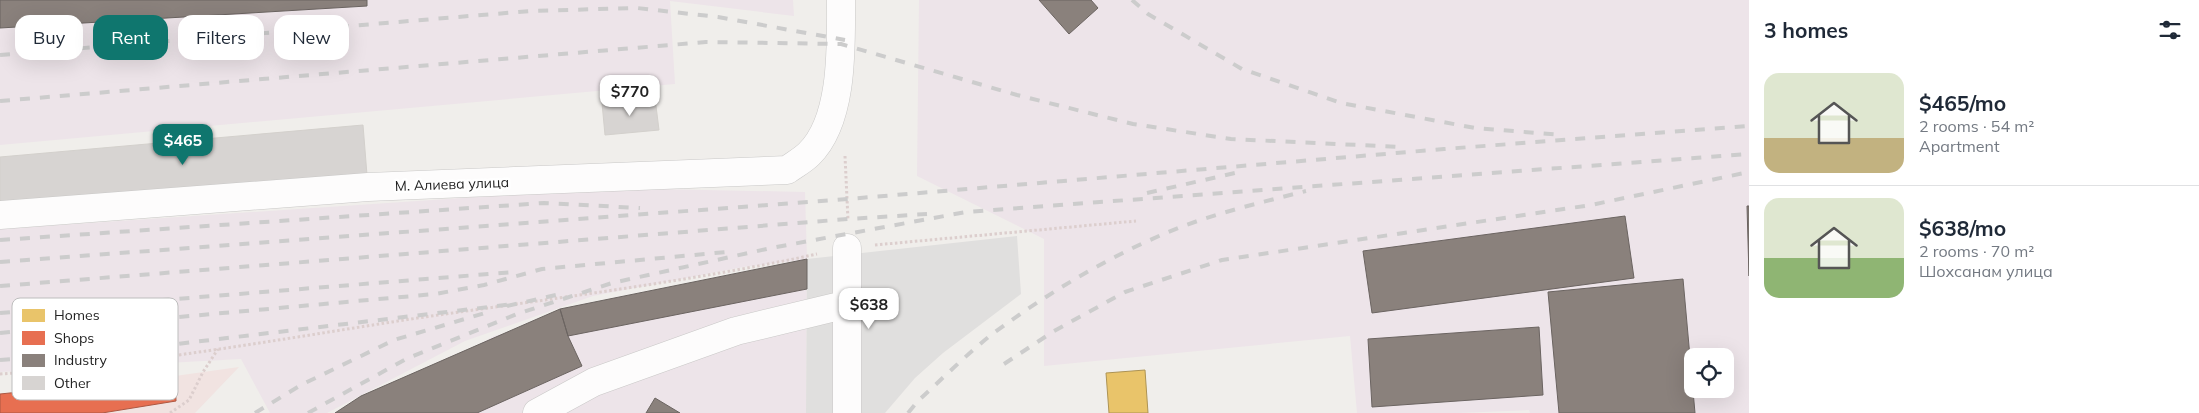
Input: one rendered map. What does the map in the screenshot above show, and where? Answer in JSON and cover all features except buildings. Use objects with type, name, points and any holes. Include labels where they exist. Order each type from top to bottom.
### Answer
[{"type":"street","name":"М. Алиева улица","points":[[0,215],[368,187],[787,170],[810,154],[824,132],[834,103],[840,70],[841,0]]},
{"type":"street","points":[[847,248],[847,413]]},
{"type":"street","points":[[537,413],[594,382],[736,330],[848,304]]},
{"type":"path","points":[[178,355],[730,273],[847,248],[996,232],[1136,221]]},
{"type":"path","points":[[170,413],[189,400],[203,372],[218,349]]},
{"type":"shaded area","points":[[0,0],[793,0],[794,16],[670,1],[675,84],[0,145]]},
{"type":"shaded area","points":[[919,0],[1749,0],[1749,413],[1530,413],[1529,410],[1458,413],[1357,413],[1350,336],[1044,366],[1044,239],[917,176]]},
{"type":"shaded area","points":[[610,188],[805,192],[807,259],[806,413],[356,413],[494,336],[801,260],[743,267],[593,296],[465,341],[327,413],[270,413],[241,359],[178,362],[178,298],[12,298],[12,371],[0,372],[0,229]]},
{"type":"shaded area","points":[[1017,236],[1021,294],[943,353],[915,378],[885,413],[806,413],[807,259]]},
{"type":"shaded area","points":[[239,367],[195,413],[0,413],[61,400],[178,400],[178,376]]},
{"type":"railway","points":[[1132,0],[1148,14],[1242,69],[1341,103],[1475,128],[1563,135]]},
{"type":"railway","points":[[0,55],[530,11],[637,8],[718,17],[845,40]]},
{"type":"railway","points":[[0,101],[706,42],[841,44],[1017,95],[1133,124],[1231,139],[1401,147]]},
{"type":"railway","points":[[0,262],[848,199],[1444,149],[1749,126]]},
{"type":"railway","points":[[308,413],[406,359],[517,314],[612,283],[771,248],[966,212],[1749,154]]},
{"type":"railway","points":[[1004,364],[1054,331],[1125,292],[1222,260],[1591,205],[1749,172]]},
{"type":"railway","points":[[1147,193],[1235,173]]},
{"type":"railway","points":[[908,413],[918,401],[991,335],[1058,289],[1105,262],[1194,222],[1306,191]]},
{"type":"railway","points":[[0,240],[544,203],[640,208]]},
{"type":"railway","points":[[0,286],[927,214]]},
{"type":"railway","points":[[178,317],[435,294],[484,285],[542,269],[726,252]]},
{"type":"railway","points":[[178,299],[514,272]]},
{"type":"railway","points":[[507,306],[556,295]]},
{"type":"railway","points":[[178,344],[514,304]]},
{"type":"railway","points":[[0,313],[12,312]]},
{"type":"railway","points":[[255,413],[301,385],[394,340],[485,313]]},
{"type":"railway","points":[[0,333],[12,332]]},
{"type":"railway","points":[[0,360],[12,359]]}]
